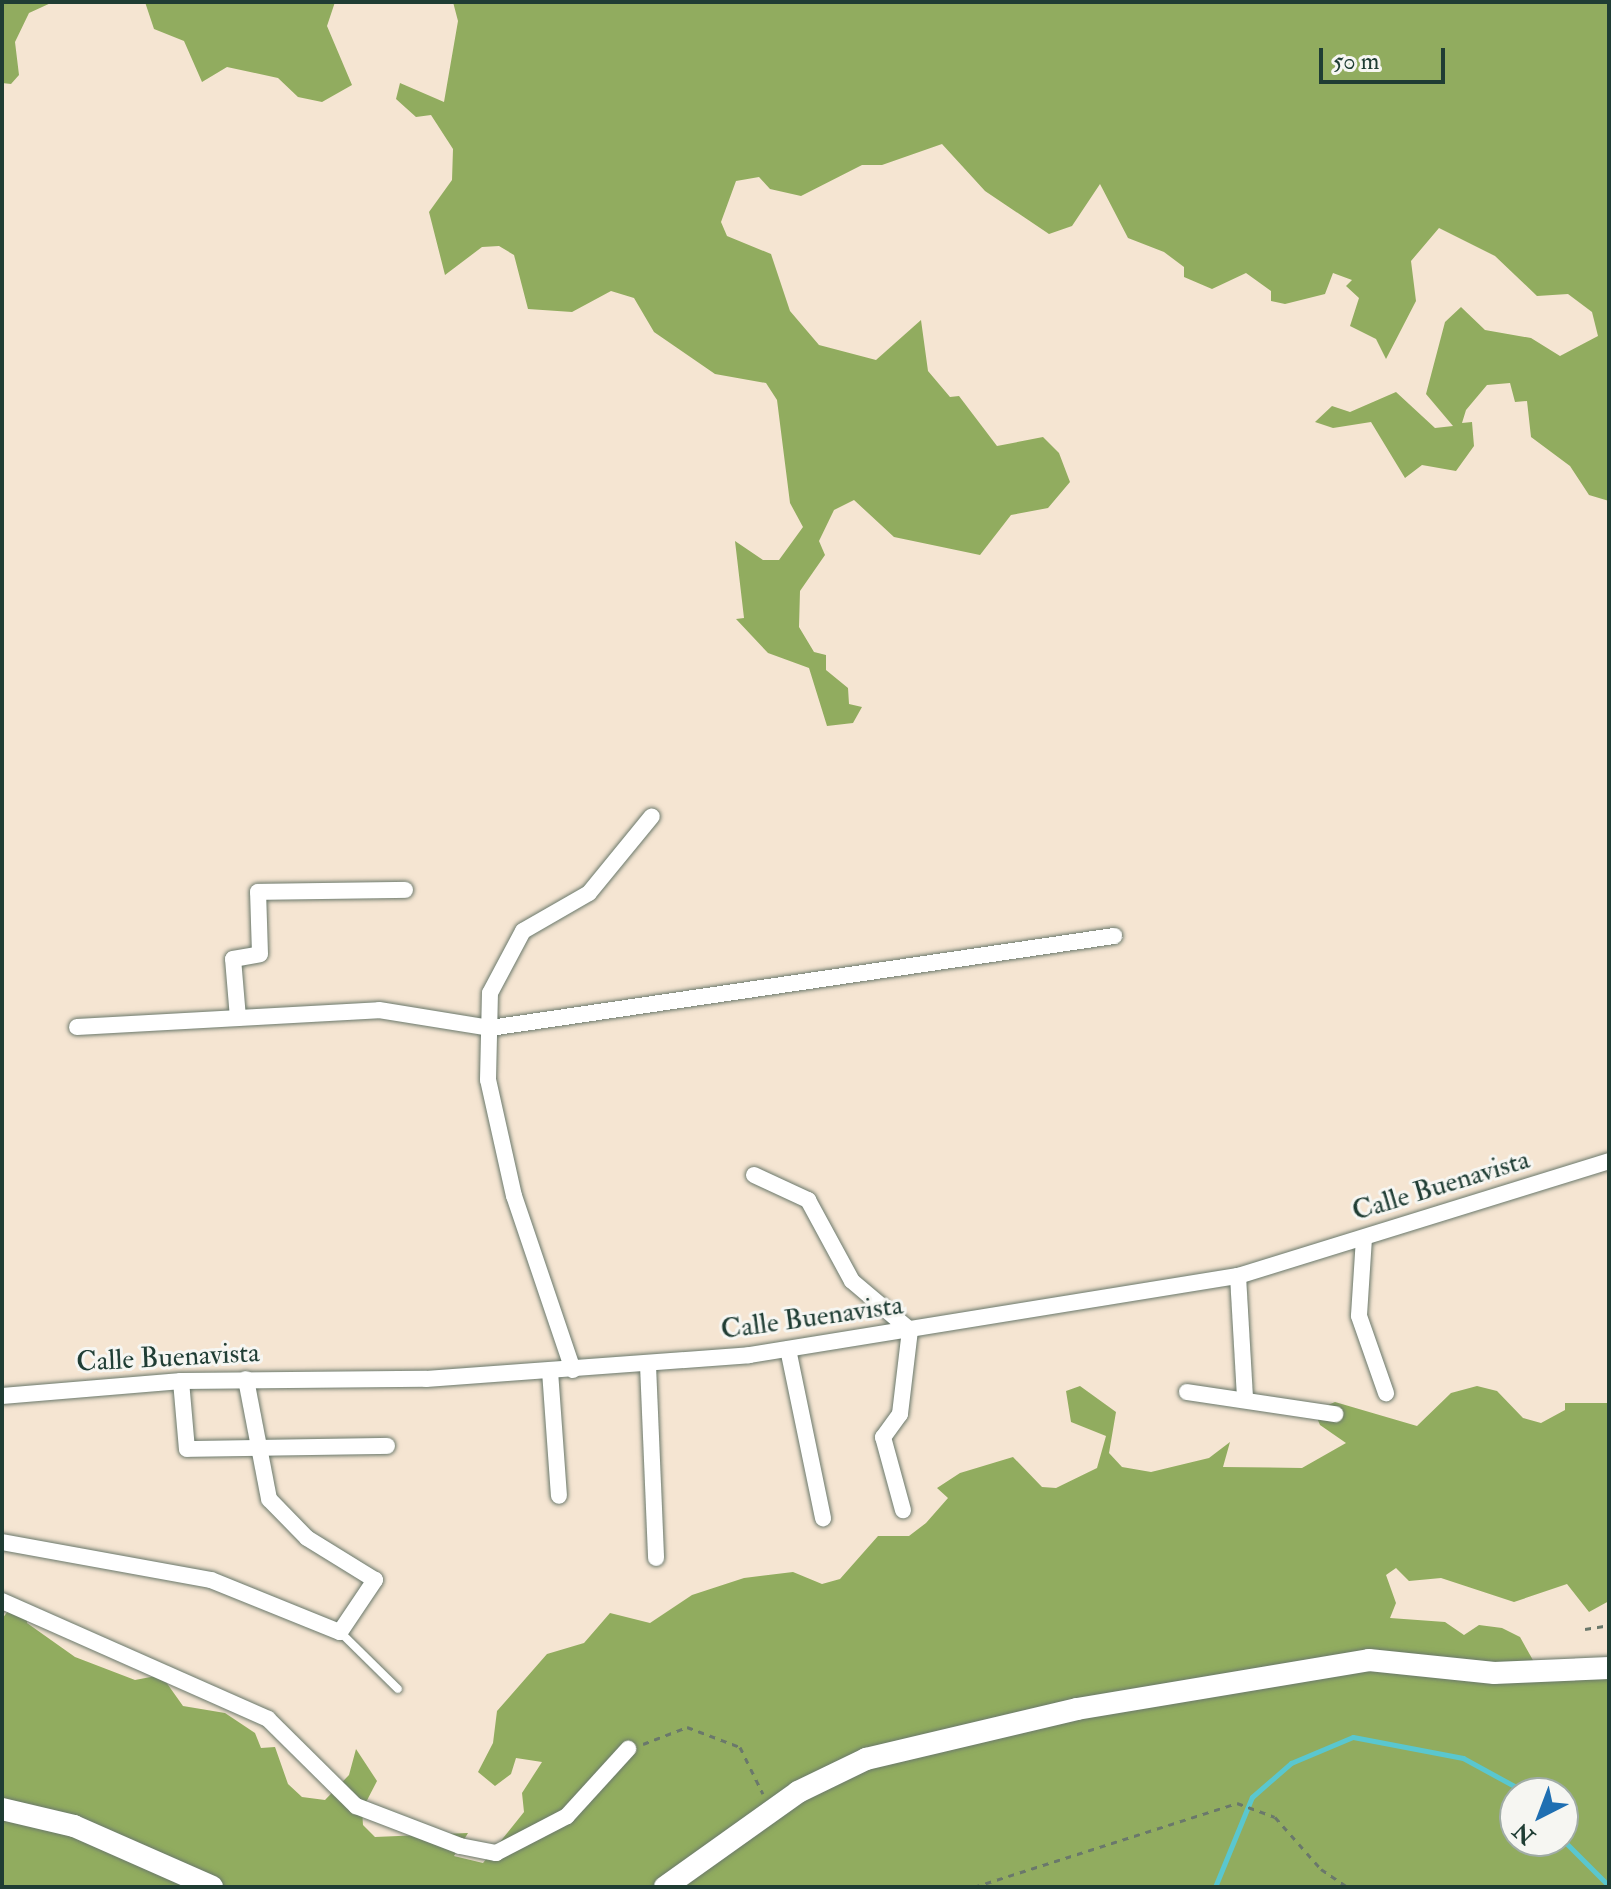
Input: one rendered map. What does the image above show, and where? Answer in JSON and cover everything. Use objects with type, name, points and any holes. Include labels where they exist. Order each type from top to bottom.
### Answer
[{"type":"street","points":[[573,1370],[514,1196],[488,1080],[490,993],[523,931],[589,893],[652,816]]},
{"type":"street","points":[[238,1018],[233,959],[260,954],[258,892],[405,890]]},
{"type":"street","points":[[77,1027],[379,1010],[490,1028],[1114,936]]},
{"type":"street","name":"Calle Buenavista","points":[[2,1396],[181,1381],[573,1370],[788,1349],[1238,1276],[1609,1161]]},
{"type":"street","points":[[754,1175],[808,1200],[852,1281],[910,1330],[900,1414],[883,1437],[903,1510]]},
{"type":"street","points":[[1364,1238],[1359,1316],[1386,1393]]},
{"type":"street","points":[[1238,1276],[1245,1397]]},
{"type":"street","points":[[788,1349],[823,1518]]},
{"type":"street","points":[[648,1365],[656,1558]]},
{"type":"street","points":[[550,1371],[559,1496]]},
{"type":"street","points":[[2,1542],[211,1580],[340,1632],[375,1580],[307,1538],[269,1499],[246,1379]]},
{"type":"street","points":[[181,1381],[187,1449],[257,1445],[387,1446]]},
{"type":"street","points":[[1187,1392],[1245,1397],[1335,1414]]},
{"type":"street","points":[[2,1601],[268,1719],[356,1806],[460,1846],[496,1853],[567,1816],[628,1749]]},
{"type":"street","points":[[665,1887],[771,1809],[866,1759],[1077,1709],[1369,1660],[1494,1673],[1609,1668]]},
{"type":"street","points":[[2,1809],[74,1826],[212,1887]]},
{"type":"lane","points":[[340,1632],[398,1689]]},
{"type":"path","points":[[1585,1629],[1609,1625]]},
{"type":"path","points":[[628,1749],[687,1727],[740,1747],[771,1809]]},
{"type":"path","points":[[974,1887],[1237,1803],[1275,1817],[1321,1869],[1348,1887]]},
{"type":"green space","points":[[2,2],[53,2],[29,13],[15,42],[19,75],[11,84],[2,83]]},
{"type":"green space","points":[[145,2],[335,2],[327,26],[352,85],[322,102],[298,97],[278,78],[227,67],[202,82],[184,41],[154,29]]},
{"type":"green space","points":[[453,2],[1609,2],[1609,501],[1589,495],[1570,466],[1531,437],[1527,401],[1515,402],[1510,383],[1487,385],[1466,410],[1462,423],[1472,422],[1474,446],[1456,471],[1422,465],[1405,478],[1371,422],[1333,428],[1315,422],[1332,406],[1350,412],[1396,392],[1435,428],[1453,426],[1426,394],[1445,322],[1461,307],[1485,330],[1531,338],[1560,356],[1598,336],[1592,312],[1568,294],[1537,296],[1495,256],[1439,228],[1411,261],[1416,301],[1386,359],[1376,339],[1350,326],[1359,298],[1346,286],[1352,280],[1333,273],[1325,294],[1285,304],[1271,301],[1271,291],[1246,273],[1212,289],[1184,277],[1184,267],[1164,252],[1128,238],[1100,184],[1072,226],[1049,234],[985,191],[942,144],[882,165],[862,165],[801,196],[770,189],[759,177],[736,181],[721,222],[727,236],[771,254],[790,311],[819,345],[876,360],[921,320],[928,371],[950,397],[959,396],[997,446],[1043,437],[1059,453],[1070,482],[1048,508],[1011,515],[980,555],[894,537],[854,500],[834,510],[819,541],[825,555],[800,591],[799,627],[814,652],[826,655],[826,670],[848,688],[849,704],[862,707],[853,723],[827,726],[809,668],[768,653],[736,619],[744,618],[735,541],[763,560],[779,560],[803,527],[790,503],[777,400],[766,383],[715,374],[654,332],[634,298],[611,291],[572,312],[528,309],[514,255],[499,246],[482,247],[445,275],[429,212],[452,180],[453,149],[431,115],[416,117],[396,99],[400,83],[444,102],[458,21]]},
{"type":"green space","points":[[1080,1386],[1116,1412],[1109,1453],[1122,1467],[1151,1472],[1209,1458],[1230,1442],[1223,1467],[1302,1468],[1346,1443],[1320,1425],[1314,1411],[1335,1402],[1417,1426],[1451,1393],[1477,1386],[1497,1391],[1523,1418],[1541,1423],[1565,1410],[1565,1403],[1609,1403],[1609,1601],[1589,1612],[1567,1584],[1514,1602],[1441,1578],[1409,1581],[1396,1568],[1386,1575],[1396,1603],[1390,1618],[1445,1622],[1464,1635],[1479,1625],[1502,1628],[1520,1637],[1534,1662],[1609,1679],[1609,1887],[2,1887],[2,1619],[8,1611],[27,1613],[27,1623],[75,1657],[135,1680],[161,1675],[183,1706],[225,1713],[255,1733],[261,1748],[275,1747],[288,1784],[302,1797],[325,1800],[349,1775],[356,1749],[377,1781],[362,1810],[363,1825],[375,1837],[468,1833],[454,1856],[483,1863],[524,1812],[522,1793],[542,1762],[516,1758],[511,1774],[495,1786],[478,1772],[493,1743],[497,1711],[547,1654],[584,1643],[610,1613],[650,1623],[692,1595],[744,1578],[793,1572],[822,1584],[840,1579],[878,1536],[909,1536],[926,1523],[948,1498],[937,1488],[960,1473],[1013,1457],[1042,1487],[1056,1488],[1097,1468],[1106,1436],[1071,1422],[1066,1391]]},
{"type":"waterway","points":[[1215,1887],[1252,1797],[1291,1763],[1353,1737],[1463,1758],[1499,1778]]},
{"type":"waterway","points":[[1579,1856],[1609,1886]]}]
